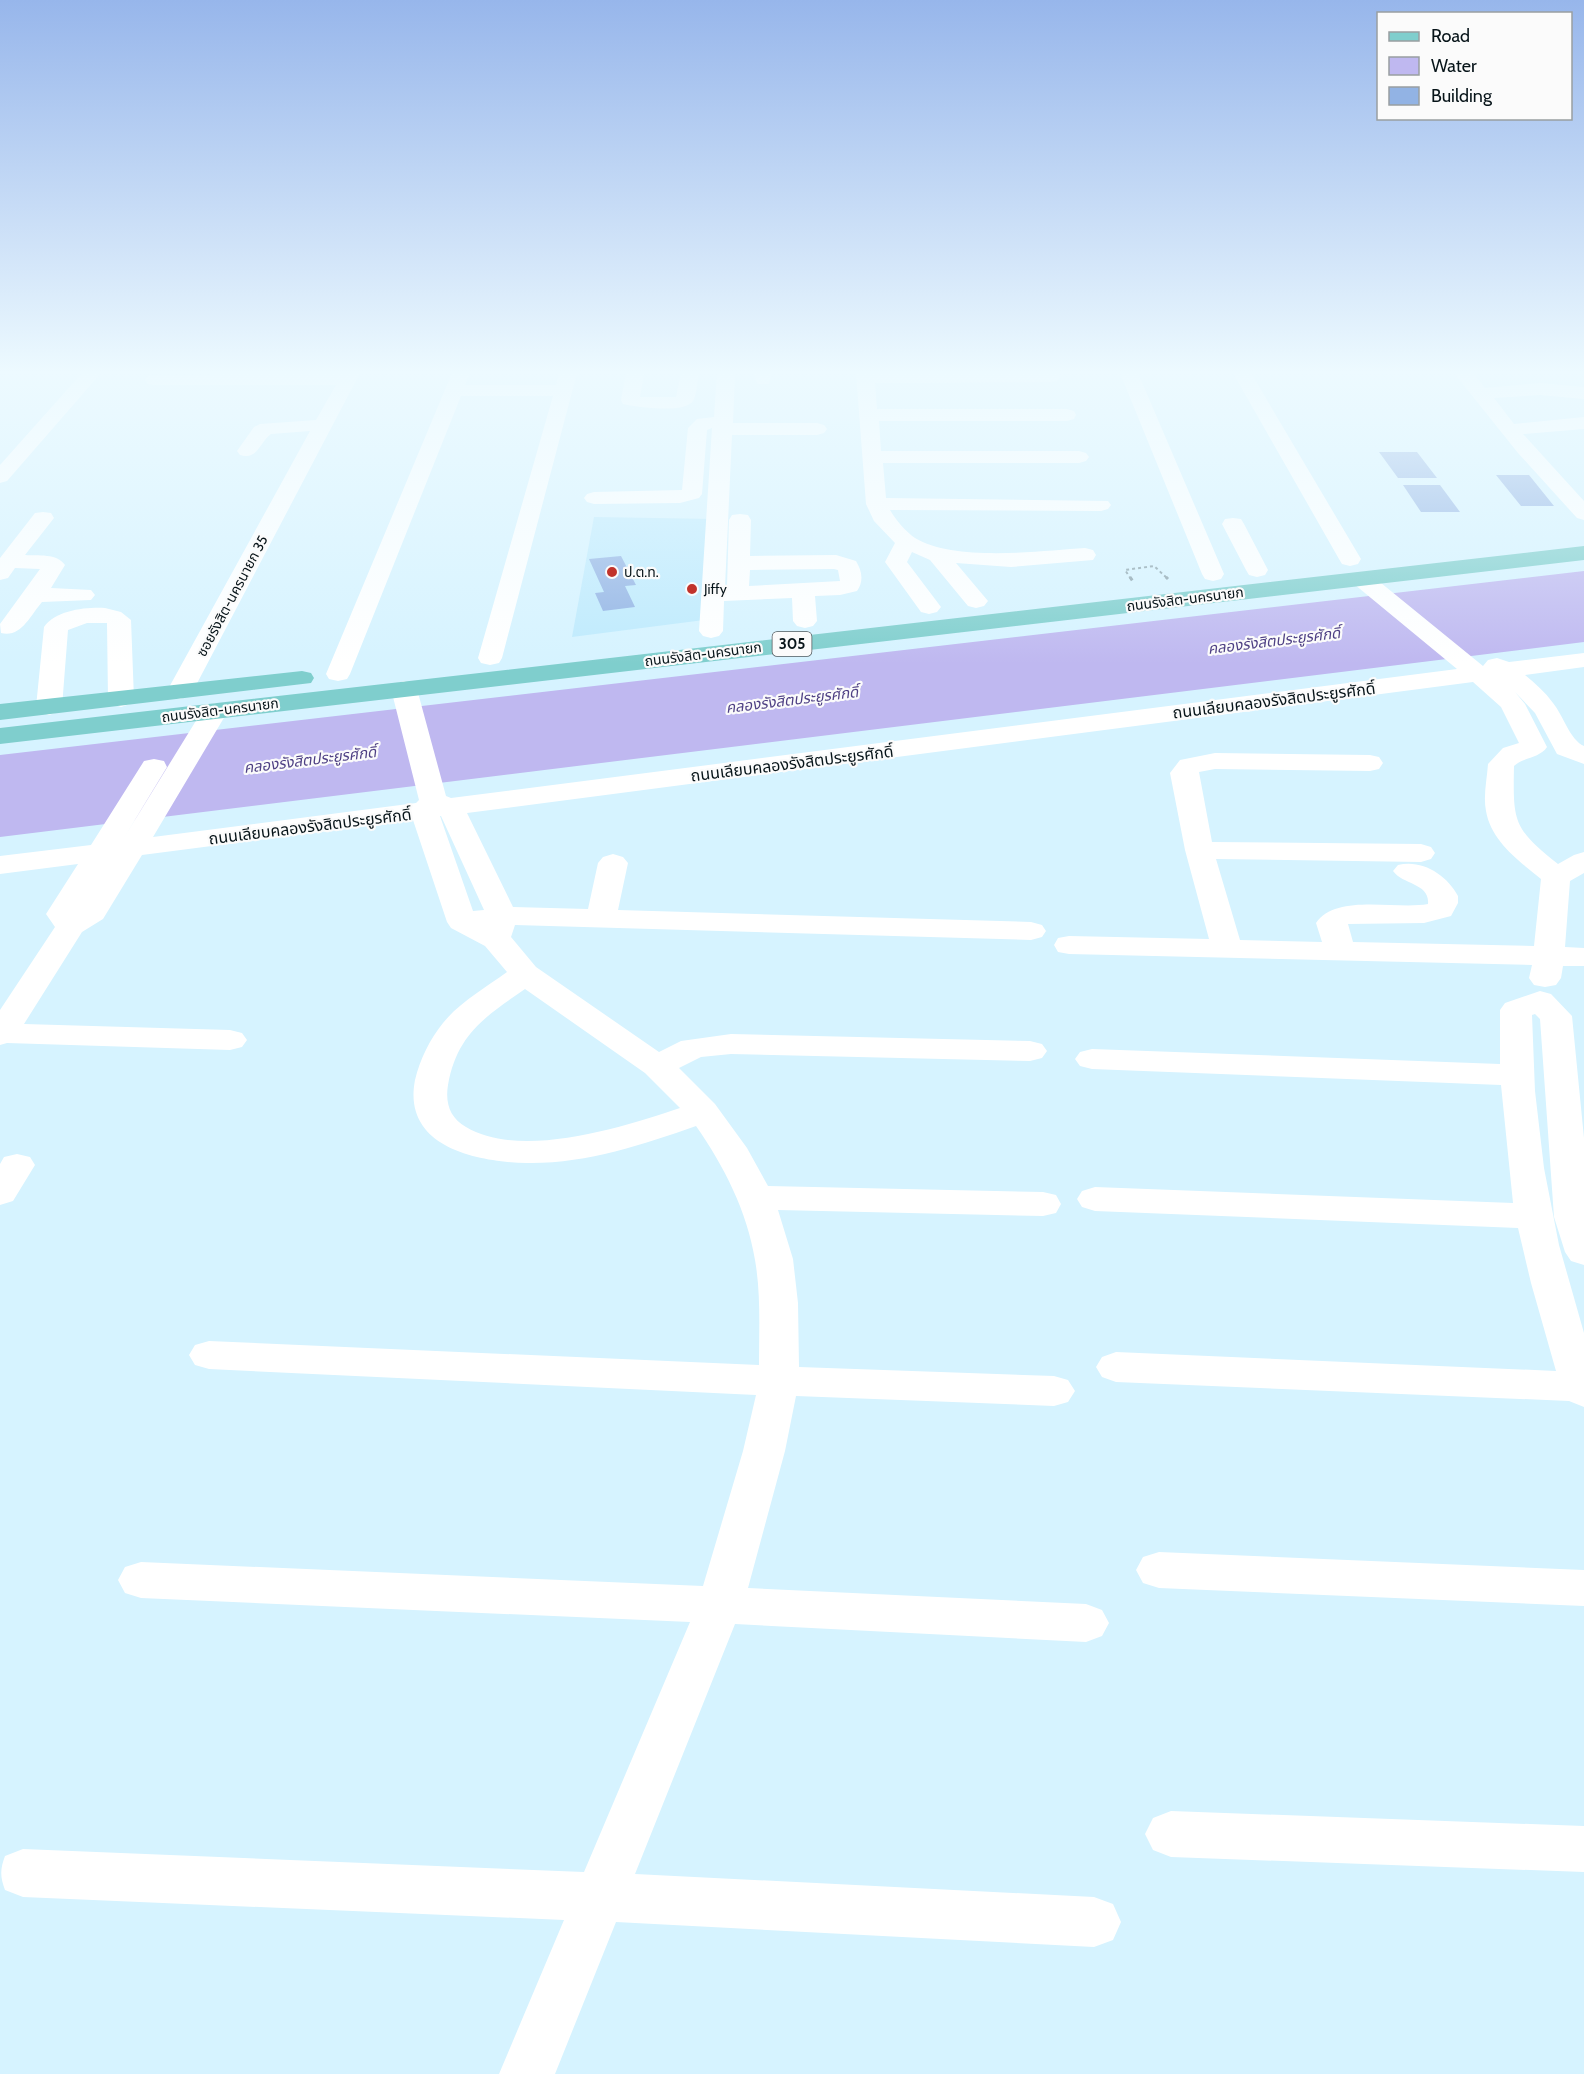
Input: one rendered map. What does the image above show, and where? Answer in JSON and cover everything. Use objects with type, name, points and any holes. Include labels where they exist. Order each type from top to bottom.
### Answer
[{"type":"main road","name":"ถนนรังสิต-นครนายก","points":[[769,625],[1257,570],[1373,577],[1584,533]]},
{"type":"main road","name":"ถนนรังสิต-นครนายก","points":[[0,736],[194,713],[406,695],[1584,553]]},
{"type":"main road","name":"ถนนรังสิต-นครนายก","points":[[385,669],[734,629]]},
{"type":"main road","name":"ถนนรังสิต-นครนายก","points":[[0,712],[121,699],[194,713],[338,674],[361,672]]},
{"type":"street","name":"ซอยรังสิต-นครนายก 35","points":[[130,834],[194,713],[304,470]]},
{"type":"street","points":[[338,674],[422,470]]},
{"type":"street","points":[[490,658],[542,470]]},
{"type":"street","points":[[594,498],[680,497],[692,494],[694,470]]},
{"type":"street","points":[[711,631],[719,470]]},
{"type":"street","points":[[873,470],[876,504],[886,521],[906,542],[938,555],[1011,560],[1085,555]]},
{"type":"street","points":[[1169,470],[1213,574]]},
{"type":"street","points":[[1304,470],[1373,577],[1482,664],[1529,690],[1544,705],[1575,752]]},
{"type":"street","points":[[1544,470],[1584,514]]},
{"type":"street","points":[[876,504],[1101,505]]},
{"type":"street","points":[[3,571],[43,518]]},
{"type":"street","points":[[738,594],[740,520]]},
{"type":"street","points":[[1233,524],[1257,570]]},
{"type":"street","points":[[906,542],[897,562],[929,607]]},
{"type":"street","points":[[938,555],[976,601]]},
{"type":"street","points":[[712,595],[840,588],[849,586],[851,582],[848,566],[836,562],[739,563]]},
{"type":"street","points":[[3,571],[49,563],[54,565],[41,587],[9,628]]},
{"type":"street","points":[[41,587],[83,595]]},
{"type":"street","points":[[803,590],[805,621]]},
{"type":"street","points":[[49,707],[56,627],[73,619],[92,616],[112,616],[119,620],[121,699]]},
{"type":"street","name":"ถนนเลียบคลองรังสิตประยูรศักดิ์","points":[[130,834],[434,802],[1482,664],[1584,660]]},
{"type":"street","points":[[1482,664],[1512,704],[1534,747]]},
{"type":"street","points":[[406,695],[434,802],[487,926],[525,974],[657,1066],[703,1112],[729,1148],[756,1198],[774,1259],[778,1304],[779,1382],[764,1451],[720,1605],[527,2074]]},
{"type":"street","points":[[1556,877],[1515,842],[1506,828],[1500,811],[1502,765],[1512,754],[1534,747],[1575,752]]},
{"type":"street","points":[[1227,949],[1199,850],[1184,773],[1190,766],[1215,761],[1370,763]]},
{"type":"street","points":[[434,802],[487,926]]},
{"type":"street","points":[[0,865],[100,852],[130,834]]},
{"type":"street","points":[[1,1034],[71,926],[92,913],[130,834]]},
{"type":"street","points":[[1199,850],[1415,862],[1422,876],[1435,884],[1443,896],[1443,906],[1440,910],[1424,914],[1348,915],[1337,918],[1331,923],[1341,952]]},
{"type":"street","points":[[71,926],[61,914],[100,852]]},
{"type":"street","points":[[1556,877],[1584,861]]},
{"type":"street","points":[[600,920],[613,863]]},
{"type":"street","points":[[1539,1001],[1549,957],[1556,877]]},
{"type":"street","points":[[487,926],[600,920],[1031,931]]},
{"type":"street","points":[[1069,945],[1584,957]]},
{"type":"street","points":[[525,974],[487,1001],[456,1029],[440,1054],[428,1087],[430,1112],[438,1126],[459,1140],[491,1149],[548,1151],[594,1145],[637,1134],[703,1112]]},
{"type":"street","points":[[1116,1367],[1583,1390],[1554,1301],[1532,1216],[1515,1074],[1516,1010],[1539,1001]]},
{"type":"street","points":[[1539,1001],[1556,1016],[1573,1075],[1565,1144],[1584,1252]]},
{"type":"street","points":[[1,1034],[230,1040]]},
{"type":"street","points":[[657,1066],[693,1048],[731,1044],[1030,1051]]},
{"type":"street","points":[[1092,1059],[1515,1074]]},
{"type":"street","points":[[756,1198],[1043,1204]]},
{"type":"street","points":[[1095,1199],[1532,1216]]},
{"type":"street","points":[[209,1355],[779,1382],[1054,1391]]},
{"type":"street","points":[[1159,1570],[1584,1588]]},
{"type":"street","points":[[141,1580],[1086,1623]]},
{"type":"street","points":[[1171,1834],[1584,1849]]},
{"type":"street","points":[[23,1873],[599,1897],[1094,1922]]},
{"type":"path","points":[[1134,584],[1125,570],[1154,566]]},
{"type":"shaded area","points":[[594,517],[715,519],[704,620],[572,637]]},
{"type":"water","name":"คลองรังสิตประยูรศักดิ์","points":[[1584,571],[1584,642],[0,837],[0,755]]},
{"type":"building","points":[[1392,470],[1431,470],[1437,478],[1398,478]]},
{"type":"building","points":[[1496,475],[1529,475],[1554,506],[1521,506]]},
{"type":"building","points":[[1403,485],[1440,485],[1460,512],[1421,512]]},
{"type":"building","name":"ป.ต.ท.","points":[[621,556],[636,585],[625,586],[635,607],[603,611],[595,593],[604,592],[589,559]]},
{"type":"place","name":"ป.ต.ท.","points":[[612,572]]},
{"type":"place","name":"Jiffy","points":[[692,589]]}]
